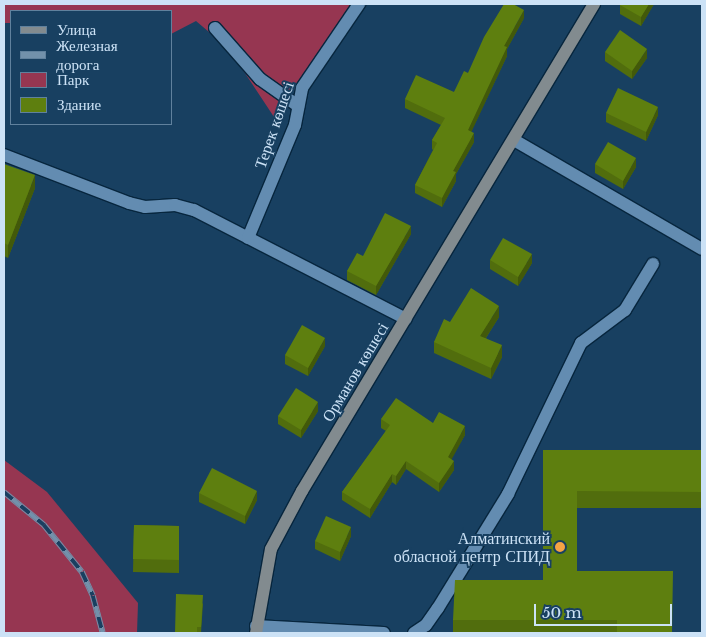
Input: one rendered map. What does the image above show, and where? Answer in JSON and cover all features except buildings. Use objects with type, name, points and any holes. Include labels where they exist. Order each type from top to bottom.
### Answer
[{"type":"street","name":"Терек көшесі","points":[[248,238],[295,125],[302,88],[359,4]]},
{"type":"street","name":"Орманов көшесі","points":[[256,630],[271,549],[302,490],[594,4]]},
{"type":"street","points":[[215,28],[260,79],[298,106]]},
{"type":"street","points":[[514,140],[702,249]]},
{"type":"street","points":[[4,156],[129,203],[145,207],[175,205],[194,210],[406,319]]},
{"type":"street","points":[[414,633],[426,625],[438,608],[508,494],[581,343],[589,334],[625,310],[653,264]]},
{"type":"street","points":[[256,630],[384,633]]},
{"type":"green space","points":[[4,4],[359,4],[274,117],[229,49],[196,21],[172,33],[172,10],[10,10],[10,23],[4,23]]},
{"type":"green space","points":[[4,460],[47,492],[138,603],[137,633],[4,633]]},
{"type":"railway","points":[[4,492],[44,525],[82,572],[93,596],[103,633]]},
{"type":"place","name":"Алматинский обласной центр СПИД","points":[[560,547]]}]
